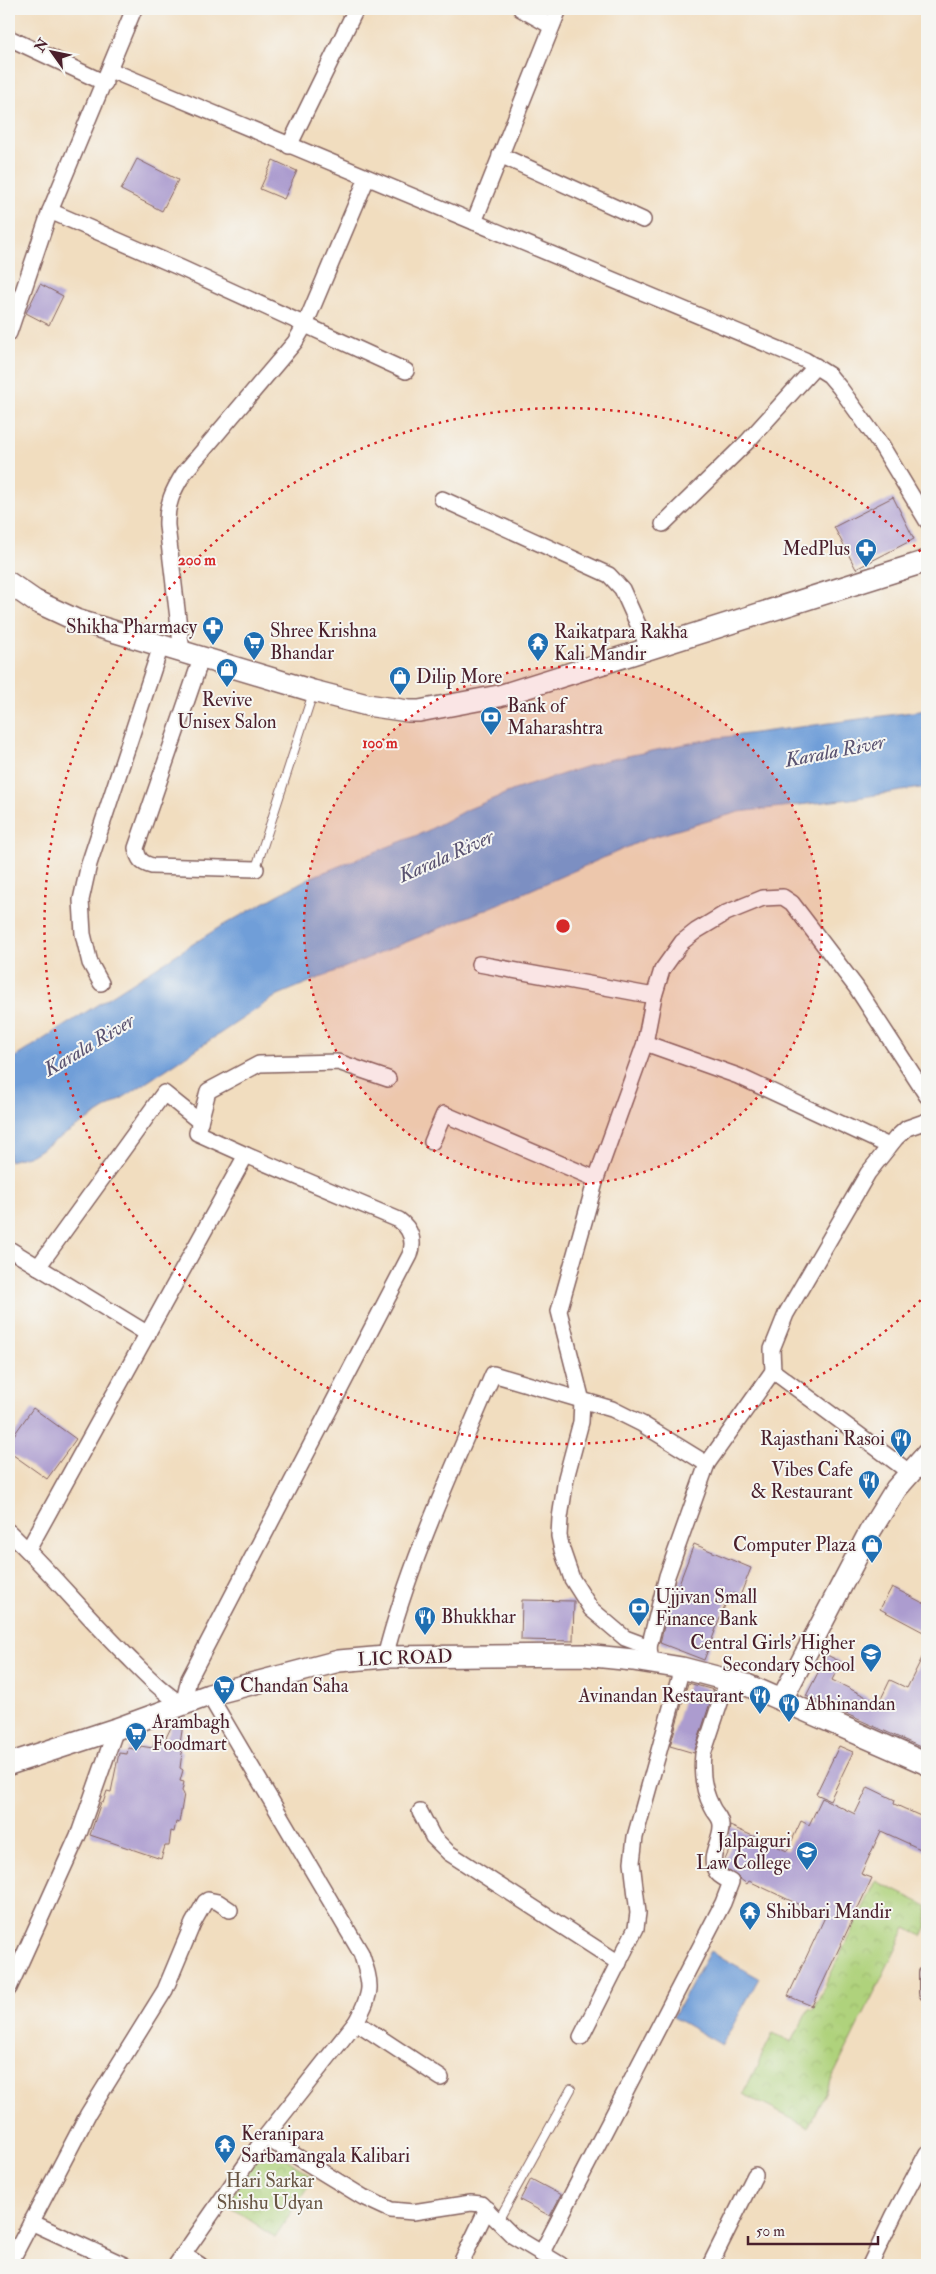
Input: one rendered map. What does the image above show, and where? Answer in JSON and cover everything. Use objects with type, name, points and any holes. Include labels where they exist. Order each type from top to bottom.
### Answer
[{"type":"street","points":[[9,333],[50,212],[134,9]]},
{"type":"street","points":[[289,146],[356,9]]},
{"type":"street","points":[[521,9],[551,26]]},
{"type":"street","points":[[474,222],[559,9]]},
{"type":"street","points":[[9,38],[289,146],[631,286],[816,366],[830,375],[840,388],[881,446],[927,521]]},
{"type":"street","points":[[500,155],[643,220]]},
{"type":"street","points":[[182,652],[166,511],[172,495],[184,473],[281,359],[305,325],[367,178]]},
{"type":"street","points":[[50,212],[181,268],[406,371]]},
{"type":"street","points":[[663,524],[747,442],[816,366]]},
{"type":"street","points":[[442,499],[609,575],[622,589],[651,654]]},
{"type":"street","points":[[9,590],[52,618],[200,665],[407,719],[456,714],[501,705],[927,561]]},
{"type":"street","points":[[708,636],[927,573]]},
{"type":"street","points":[[9,583],[35,602],[55,612],[312,695]]},
{"type":"street","points":[[101,983],[90,963],[83,934],[81,900],[89,864],[159,652]]},
{"type":"street","points":[[200,665],[136,848],[137,856],[141,861],[152,866],[255,872]]},
{"type":"street","points":[[927,1096],[856,986],[792,903],[783,897],[775,896],[755,901],[726,913],[696,930],[682,942],[662,970],[654,996],[645,1043],[596,1179],[559,1311],[582,1402],[581,1422],[566,1478],[560,1518],[562,1550],[572,1580],[591,1609],[625,1638],[650,1655],[667,1576],[707,1464],[773,1372],[772,1349],[786,1314],[868,1173],[889,1146],[907,1128],[927,1120]]},
{"type":"street","points":[[479,964],[654,996]]},
{"type":"street","points":[[645,1043],[738,1076],[889,1146]]},
{"type":"street","points":[[9,1532],[28,1550],[90,1620],[166,1694],[183,1704],[188,1679],[412,1249],[412,1237],[409,1230],[399,1220],[197,1133],[208,1090],[259,1064],[338,1062],[388,1079]]},
{"type":"street","points":[[38,1267],[164,1093],[200,1122]]},
{"type":"street","points":[[432,1142],[444,1114],[596,1179]]},
{"type":"street","points":[[28,1550],[246,1155]]},
{"type":"street","points":[[9,1249],[148,1334]]},
{"type":"street","points":[[773,1372],[909,1472]]},
{"type":"street","points":[[385,1657],[393,1625],[425,1536],[493,1374],[582,1402],[612,1409],[642,1424],[707,1464]]},
{"type":"street","points":[[782,1699],[869,1533],[909,1472],[927,1454]]},
{"type":"street","name":"LIC ROAD","points":[[9,1764],[116,1729],[209,1695],[338,1661],[385,1657],[650,1655],[682,1668],[738,1682],[782,1699],[927,1764]]},
{"type":"street","points":[[581,2037],[636,1928],[638,1914],[632,1869],[634,1837],[682,1668]]},
{"type":"street","points":[[541,2254],[722,1903],[731,1882],[720,1876],[714,1868],[714,1851],[722,1827],[720,1819],[708,1798],[703,1782],[703,1754],[738,1682],[762,1686],[776,1683],[788,1677],[797,1668]]},
{"type":"street","points":[[200,2265],[180,2260],[265,2137],[356,2022],[368,2000],[369,1982],[361,1953],[209,1695]]},
{"type":"street","points":[[9,1988],[80,1831],[116,1729]]},
{"type":"street","points":[[420,1812],[433,1837],[449,1853],[619,1963]]},
{"type":"street","points":[[9,2265],[88,2114],[165,1990],[198,1912],[208,1900],[218,1902],[230,1910]]},
{"type":"street","points":[[927,1974],[927,1993]]},
{"type":"street","points":[[356,2022],[441,2078]]},
{"type":"street","points":[[265,2137],[363,2197],[391,2210],[420,2212],[477,2203],[487,2209],[513,2236],[561,2265]]},
{"type":"street","points":[[870,2265],[894,2215],[923,2174],[927,2153]]},
{"type":"street","points":[[710,2265],[755,2175]]},
{"type":"street","points":[[460,2265],[487,2209]]},
{"type":"street","points":[[31,2222],[124,2265]]},
{"type":"lane","points":[[255,872],[312,695]]},
{"type":"lane","points":[[498,2220],[571,2089]]},
{"type":"green space","points":[[876,1881],[927,1906],[927,1926],[922,1936],[906,1928],[808,2127],[743,2094],[773,2033],[792,2042],[809,2008],[813,2010]]},
{"type":"green space","name":"Hari Sarkar Shishu Udyan","points":[[275,2151],[314,2178],[275,2237],[226,2204],[260,2154]]},
{"type":"water","name":"Karala River","points":[[927,710],[927,787],[850,799],[739,812],[646,839],[494,906],[278,995],[135,1090],[32,1155],[9,1161],[9,1061],[218,928],[309,878],[425,832],[464,811],[514,790],[603,761],[710,739]]},
{"type":"water","points":[[710,1951],[759,1978],[722,2045],[673,2017]]},
{"type":"building","points":[[137,159],[178,180],[162,211],[121,190]]},
{"type":"building","points":[[273,160],[297,171],[284,199],[260,189]]},
{"type":"building","points":[[40,284],[63,296],[49,325],[26,313]]},
{"type":"building","points":[[893,497],[914,539],[856,569],[834,527]]},
{"type":"building","points":[[33,1408],[76,1439],[47,1479],[9,1452],[9,1442]]},
{"type":"building","points":[[694,1544],[751,1568],[740,1596],[730,1592],[704,1660],[660,1643],[666,1618]]},
{"type":"building","points":[[892,1587],[927,1605],[927,1634],[880,1609]]},
{"type":"building","points":[[522,1600],[574,1601],[573,1641],[521,1640]]},
{"type":"building","points":[[927,1648],[927,1750],[806,1696],[827,1655],[841,1662],[832,1680],[879,1703],[890,1680],[907,1688]]},
{"type":"building","points":[[688,1683],[714,1690],[694,1753],[670,1746]]},
{"type":"building","points":[[184,1718],[179,1750],[182,1753],[180,1768],[183,1770],[180,1781],[184,1782],[182,1791],[184,1794],[179,1823],[176,1822],[174,1832],[171,1831],[169,1846],[165,1846],[161,1859],[90,1835],[101,1802],[103,1803],[107,1791],[111,1792],[119,1753],[127,1754],[128,1748],[140,1750],[140,1746],[153,1748],[154,1740],[164,1742],[174,1721]]},
{"type":"building","points":[[839,1746],[853,1752],[830,1800],[816,1794]]},
{"type":"building","points":[[868,1787],[895,1800],[894,1804],[927,1819],[927,1852],[881,1831],[861,1874],[872,1878],[812,2006],[788,1996],[825,1917],[749,1881],[747,1884],[725,1868],[724,1862],[732,1844],[727,1842],[730,1826],[787,1851],[801,1821],[809,1825],[822,1798],[855,1814]]},
{"type":"building","points":[[531,2179],[561,2195],[550,2216],[520,2200]]},
{"type":"place","name":"MedPlus","points":[[866,568]]},
{"type":"place","name":"Shikha Pharmacy","points":[[213,646]]},
{"type":"place","name":"Shree Krishna Bhandar","points":[[254,661]]},
{"type":"place","name":"Raikatpara Rakha Kali Mandir","points":[[538,662]]},
{"type":"place","name":"Revive Unisex Salon","points":[[227,688]]},
{"type":"place","name":"Dilip More","points":[[400,696]]},
{"type":"place","name":"Bank of Maharashtra","points":[[491,736]]},
{"type":"place","name":"Rajasthani Rasoi","points":[[901,1458]]},
{"type":"place","name":"Vibes Cafe & Restaurant","points":[[869,1500]]},
{"type":"place","name":"Computer Plaza","points":[[872,1564]]},
{"type":"place","name":"Ujjivan Small Finance Bank","points":[[639,1627]]},
{"type":"place","name":"Bhukkhar","points":[[425,1636]]},
{"type":"place","name":"Central Girls' Higher Secondary School","points":[[871,1673]]},
{"type":"place","name":"Chandan Saha","points":[[224,1705]]},
{"type":"place","name":"Avinandan Restaurant","points":[[760,1715]]},
{"type":"place","name":"Abhinandan","points":[[789,1723]]},
{"type":"place","name":"Arambagh Foodmart","points":[[136,1752]]},
{"type":"place","name":"Jalpaiguri Law College","points":[[807,1871]]},
{"type":"place","name":"Shibbari Mandir","points":[[750,1931]]},
{"type":"place","name":"Keranipara Sarbamangala Kalibari","points":[[225,2164]]}]
